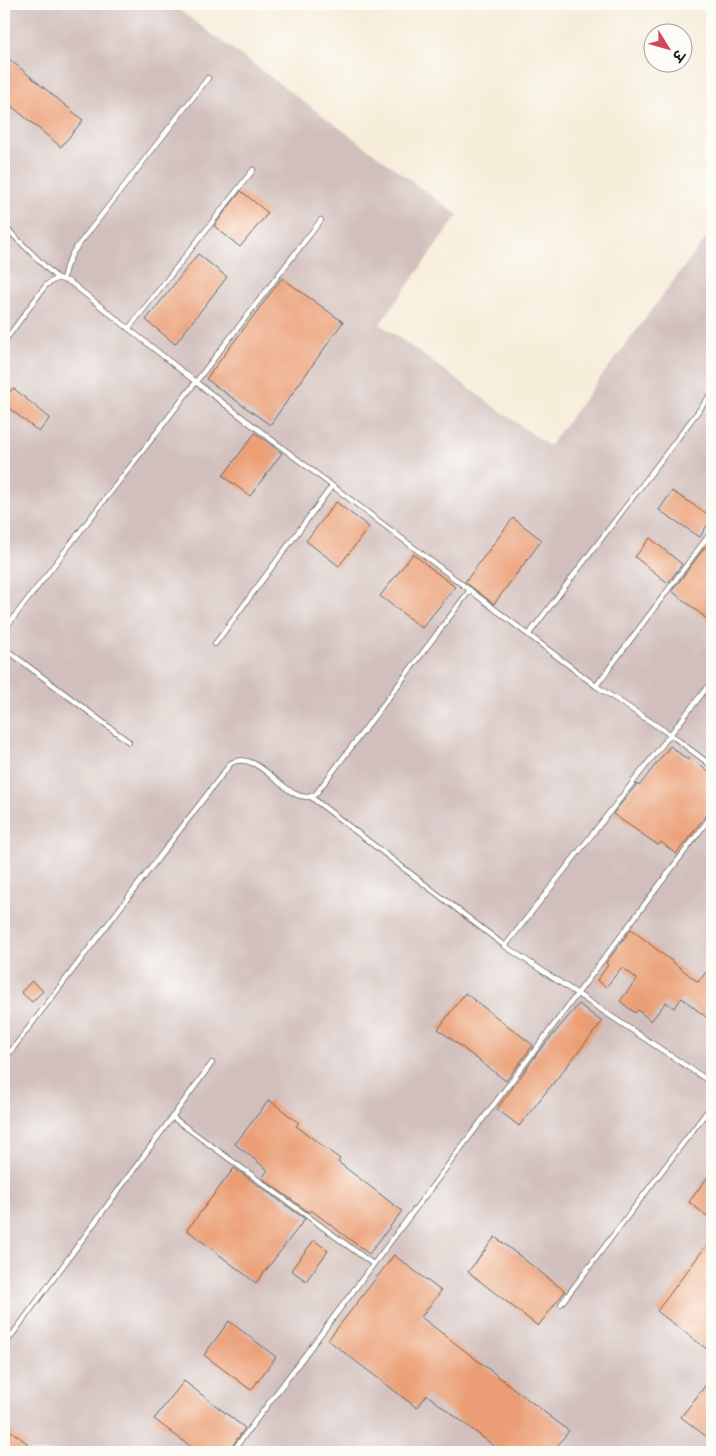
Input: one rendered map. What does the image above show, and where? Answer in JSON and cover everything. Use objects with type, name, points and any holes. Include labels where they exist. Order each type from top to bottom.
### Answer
[{"type":"lane","points":[[63,279],[73,252],[208,78]]},
{"type":"lane","points":[[128,328],[252,170]]},
{"type":"lane","points":[[4,630],[197,383],[321,220]]},
{"type":"lane","points":[[4,226],[57,278],[63,279],[128,328],[197,383],[596,686],[671,735],[712,766]]},
{"type":"lane","points":[[4,342],[46,285],[57,278]]},
{"type":"lane","points":[[529,634],[712,393]]},
{"type":"lane","points":[[215,644],[332,486]]},
{"type":"lane","points":[[596,686],[712,531]]},
{"type":"lane","points":[[311,797],[321,790],[470,590]]},
{"type":"lane","points":[[4,648],[129,742]]},
{"type":"lane","points":[[505,946],[712,680]]},
{"type":"lane","points":[[4,1060],[231,763],[238,760],[248,760],[298,795],[311,797],[505,946],[577,996],[712,1083]]},
{"type":"lane","points":[[232,1452],[712,815]]},
{"type":"lane","points":[[4,1346],[212,1063]]},
{"type":"lane","points":[[561,1304],[712,1105]]},
{"type":"lane","points":[[172,1117],[373,1264]]},
{"type":"shaded area","points":[[4,4],[171,4],[458,215],[380,324],[549,446],[712,230],[712,1452],[4,1452]]},
{"type":"building","points":[[9,59],[83,120],[61,147],[4,100],[4,66]]},
{"type":"building","points":[[241,191],[268,213],[240,247],[214,226]]},
{"type":"building","points":[[198,254],[227,277],[175,344],[146,320]]},
{"type":"building","points":[[282,278],[343,322],[270,425],[206,379]]},
{"type":"building","points":[[13,388],[50,418],[39,432],[4,404],[4,399]]},
{"type":"building","points":[[255,433],[282,453],[250,496],[223,476]]},
{"type":"building","points":[[672,491],[712,517],[700,537],[659,510]]},
{"type":"building","points":[[336,502],[369,527],[339,566],[306,541]]},
{"type":"building","points":[[513,518],[542,540],[494,604],[465,582]]},
{"type":"building","points":[[650,538],[682,564],[668,583],[635,557]]},
{"type":"building","points":[[705,547],[712,552],[712,623],[672,591]]},
{"type":"building","points":[[413,554],[455,587],[422,628],[380,596]]},
{"type":"building","points":[[670,746],[688,760],[690,757],[712,775],[712,808],[676,854],[661,842],[658,845],[613,814],[637,784],[639,786]]},
{"type":"building","points":[[631,929],[698,982],[707,971],[712,975],[712,1022],[682,998],[674,1008],[666,1002],[651,1021],[638,1010],[635,1013],[620,1001],[637,979],[622,967],[606,987],[597,980],[608,965],[606,963]]},
{"type":"building","points":[[32,981],[43,991],[32,1002],[21,992]]},
{"type":"building","points":[[465,993],[533,1045],[506,1081],[438,1029]]},
{"type":"building","points":[[579,1004],[602,1022],[519,1126],[497,1109],[540,1050]]},
{"type":"building","points":[[269,1100],[299,1123],[296,1126],[340,1159],[338,1162],[402,1211],[369,1254],[311,1210],[310,1213],[262,1178],[268,1170],[235,1144]]},
{"type":"building","points":[[234,1168],[305,1219],[256,1283],[187,1230]]},
{"type":"building","points":[[712,1171],[712,1220],[689,1202]]},
{"type":"building","points":[[495,1237],[565,1291],[538,1326],[468,1272]]},
{"type":"building","points":[[712,1238],[712,1353],[657,1311]]},
{"type":"building","points":[[314,1240],[328,1251],[306,1281],[291,1270]]},
{"type":"building","points":[[394,1255],[441,1291],[421,1317],[569,1431],[552,1452],[502,1452],[427,1395],[417,1408],[328,1340]]},
{"type":"building","points":[[229,1321],[276,1357],[251,1390],[204,1355]]},
{"type":"building","points":[[712,1377],[712,1441],[681,1417]]},
{"type":"building","points":[[184,1381],[245,1428],[228,1452],[198,1452],[154,1419]]},
{"type":"building","points":[[4,1426],[27,1443],[20,1452],[13,1452],[4,1445]]}]
